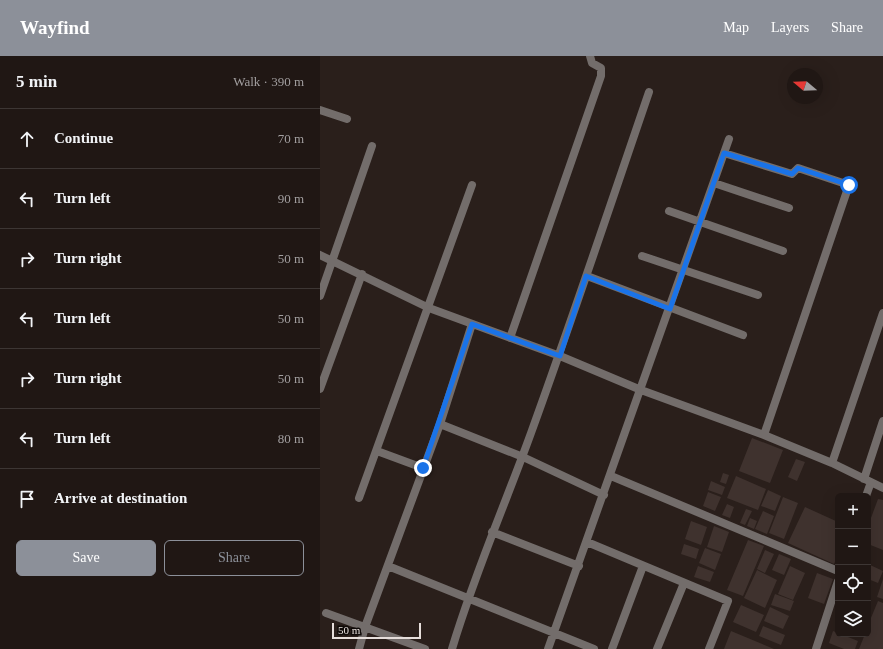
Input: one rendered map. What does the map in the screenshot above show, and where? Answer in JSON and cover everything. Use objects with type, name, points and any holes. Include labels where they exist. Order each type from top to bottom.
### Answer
[{"type":"street","points":[[510,338],[601,76],[601,68],[592,63],[590,56]]},
{"type":"street","points":[[452,649],[468,598],[492,532],[523,457],[560,356],[648,92]]},
{"type":"street","points":[[320,110],[347,119]]},
{"type":"street","points":[[548,649],[611,476],[729,139]]},
{"type":"street","points":[[320,296],[372,146]]},
{"type":"street","points":[[724,153],[792,174],[798,168],[849,185],[764,435]]},
{"type":"street","points":[[714,183],[789,208]]},
{"type":"street","points":[[359,498],[429,308],[472,185]]},
{"type":"street","points":[[669,211],[783,251]]},
{"type":"street","points":[[320,255],[362,274],[429,308],[560,356],[641,390],[764,435],[832,463],[883,488]]},
{"type":"street","points":[[642,256],[758,295]]},
{"type":"street","points":[[320,389],[362,274]]},
{"type":"street","points":[[586,276],[670,309],[743,335]]},
{"type":"street","points":[[832,463],[883,313]]},
{"type":"street","points":[[359,649],[365,627],[440,424],[472,324]]},
{"type":"street","points":[[866,493],[867,480],[883,421]]},
{"type":"street","points":[[440,424],[523,457],[604,495]]},
{"type":"street","points":[[377,450],[423,468]]},
{"type":"street","points":[[611,476],[835,570]]},
{"type":"street","points":[[492,532],[579,566]]},
{"type":"street","points":[[587,542],[728,602],[710,649]]},
{"type":"street","points":[[388,566],[594,649]]},
{"type":"street","points":[[612,649],[643,566]]},
{"type":"street","points":[[657,649],[684,583]]},
{"type":"street","points":[[816,649],[835,590]]},
{"type":"street","points":[[326,613],[425,649]]},
{"type":"building","points":[[752,438],[783,450],[770,483],[739,471]]},
{"type":"building","points":[[796,459],[805,462],[797,481],[788,477]]},
{"type":"building","points":[[723,473],[729,475],[726,484],[720,482]]},
{"type":"building","points":[[736,476],[766,489],[758,510],[727,498]]},
{"type":"building","points":[[711,481],[725,487],[722,495],[708,490]]},
{"type":"building","points":[[768,490],[781,496],[775,511],[761,506]]},
{"type":"building","points":[[708,492],[721,497],[715,511],[703,506]]},
{"type":"building","points":[[783,497],[798,503],[784,539],[769,533]]},
{"type":"building","points":[[878,499],[883,500],[883,550],[871,545],[871,518]]},
{"type":"building","points":[[727,504],[734,507],[730,518],[722,515]]},
{"type":"building","points":[[805,507],[835,521],[834,564],[788,543]]},
{"type":"building","points":[[746,509],[752,511],[745,525],[740,523]]},
{"type":"building","points":[[763,511],[774,516],[767,534],[755,529]]},
{"type":"building","points":[[750,518],[757,521],[754,529],[747,526]]},
{"type":"building","points":[[691,521],[707,527],[701,545],[685,539]]},
{"type":"building","points":[[714,526],[729,532],[722,552],[707,547]]},
{"type":"building","points":[[748,540],[764,546],[743,596],[727,590]]},
{"type":"building","points":[[684,544],[699,549],[696,559],[681,554]]},
{"type":"building","points":[[705,548],[721,554],[715,570],[699,563]]},
{"type":"building","points":[[765,550],[774,554],[765,573],[757,569]]},
{"type":"building","points":[[779,554],[791,559],[784,575],[772,570]]},
{"type":"building","points":[[871,565],[883,571],[878,583],[871,580]]},
{"type":"building","points":[[698,566],[714,572],[710,582],[694,577]]},
{"type":"building","points":[[790,566],[805,573],[793,600],[778,594]]},
{"type":"building","points":[[757,570],[777,580],[765,608],[744,598]]},
{"type":"building","points":[[817,573],[833,579],[824,604],[808,598]]},
{"type":"building","points":[[883,579],[883,599],[877,597]]},
{"type":"building","points":[[775,594],[794,601],[790,611],[771,605]]},
{"type":"building","points":[[878,601],[883,603],[883,649],[859,649],[864,637],[871,637],[871,618]]},
{"type":"building","points":[[741,605],[764,615],[756,632],[733,622]]},
{"type":"building","points":[[770,607],[789,616],[783,629],[764,621]]},
{"type":"building","points":[[763,626],[785,635],[781,645],[759,636]]},
{"type":"building","points":[[731,631],[774,649],[724,649]]},
{"type":"building","points":[[833,631],[835,632],[835,637],[848,637],[858,641],[855,649],[844,649],[829,643]]},
{"type":"route","points":[[423,468],[440,424],[472,324],[560,356],[586,276],[670,309],[724,153],[792,174],[798,168],[849,185]]}]
